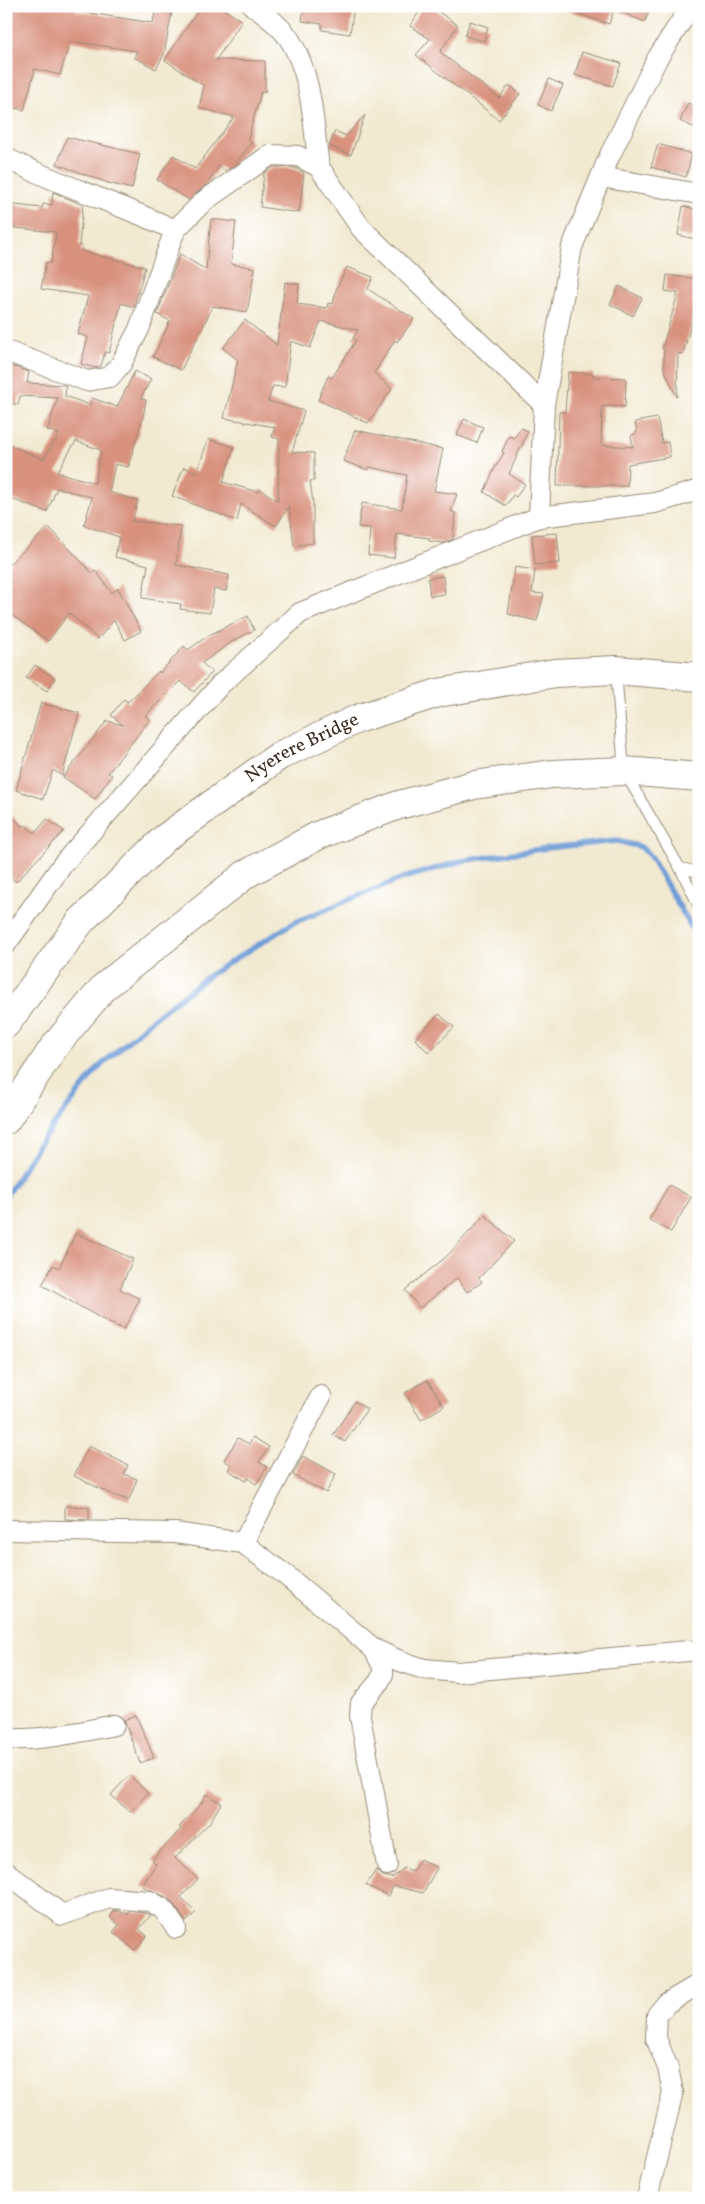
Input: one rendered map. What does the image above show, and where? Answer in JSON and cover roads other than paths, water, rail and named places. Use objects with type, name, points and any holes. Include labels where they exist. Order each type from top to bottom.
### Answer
[{"type":"main road","name":"Nyerere Bridge","points":[[6,1024],[81,920],[165,838],[280,756],[357,719],[438,693],[555,672],[616,670],[699,677]]},
{"type":"main road","points":[[6,1120],[54,1047],[104,987],[246,874],[319,835],[399,805],[474,785],[552,774],[624,771],[699,777]]},
{"type":"street","points":[[254,6],[268,16],[289,38],[300,59],[307,82],[319,167],[361,228],[544,405]]},
{"type":"street","points":[[539,517],[544,405],[572,246],[601,177],[657,59],[691,6]]},
{"type":"street","points":[[6,351],[87,381],[110,377],[121,364],[139,330],[175,230],[204,200],[270,155],[298,156],[319,167]]},
{"type":"street","points":[[6,158],[35,173],[126,207],[175,230]]},
{"type":"street","points":[[601,177],[699,194]]},
{"type":"street","points":[[6,944],[63,864],[220,685],[300,613],[539,517],[655,503],[699,490]]},
{"type":"street","points":[[243,1543],[321,1396]]},
{"type":"street","points":[[6,1530],[174,1533],[243,1543],[288,1577],[374,1649],[424,1669],[458,1672],[699,1650]]},
{"type":"street","points":[[374,1649],[383,1667],[383,1674],[362,1703],[360,1716],[387,1865]]},
{"type":"street","points":[[6,1739],[22,1740],[67,1734],[114,1724]]},
{"type":"street","points":[[6,1872],[62,1915],[109,1898],[150,1901],[163,1909],[176,1928]]},
{"type":"street","points":[[648,2198],[673,2092],[668,2068],[656,2038],[658,2015],[667,2003],[699,1984]]},
{"type":"lane","points":[[616,670],[624,771],[680,868],[699,906]]},
{"type":"lane","points":[[680,868],[699,872]]},
{"type":"waterway","points":[[6,1196],[39,1144],[98,1068],[155,1017],[211,974],[293,923],[400,879],[462,861],[547,848],[617,841],[641,847],[650,856],[699,940]]}]
